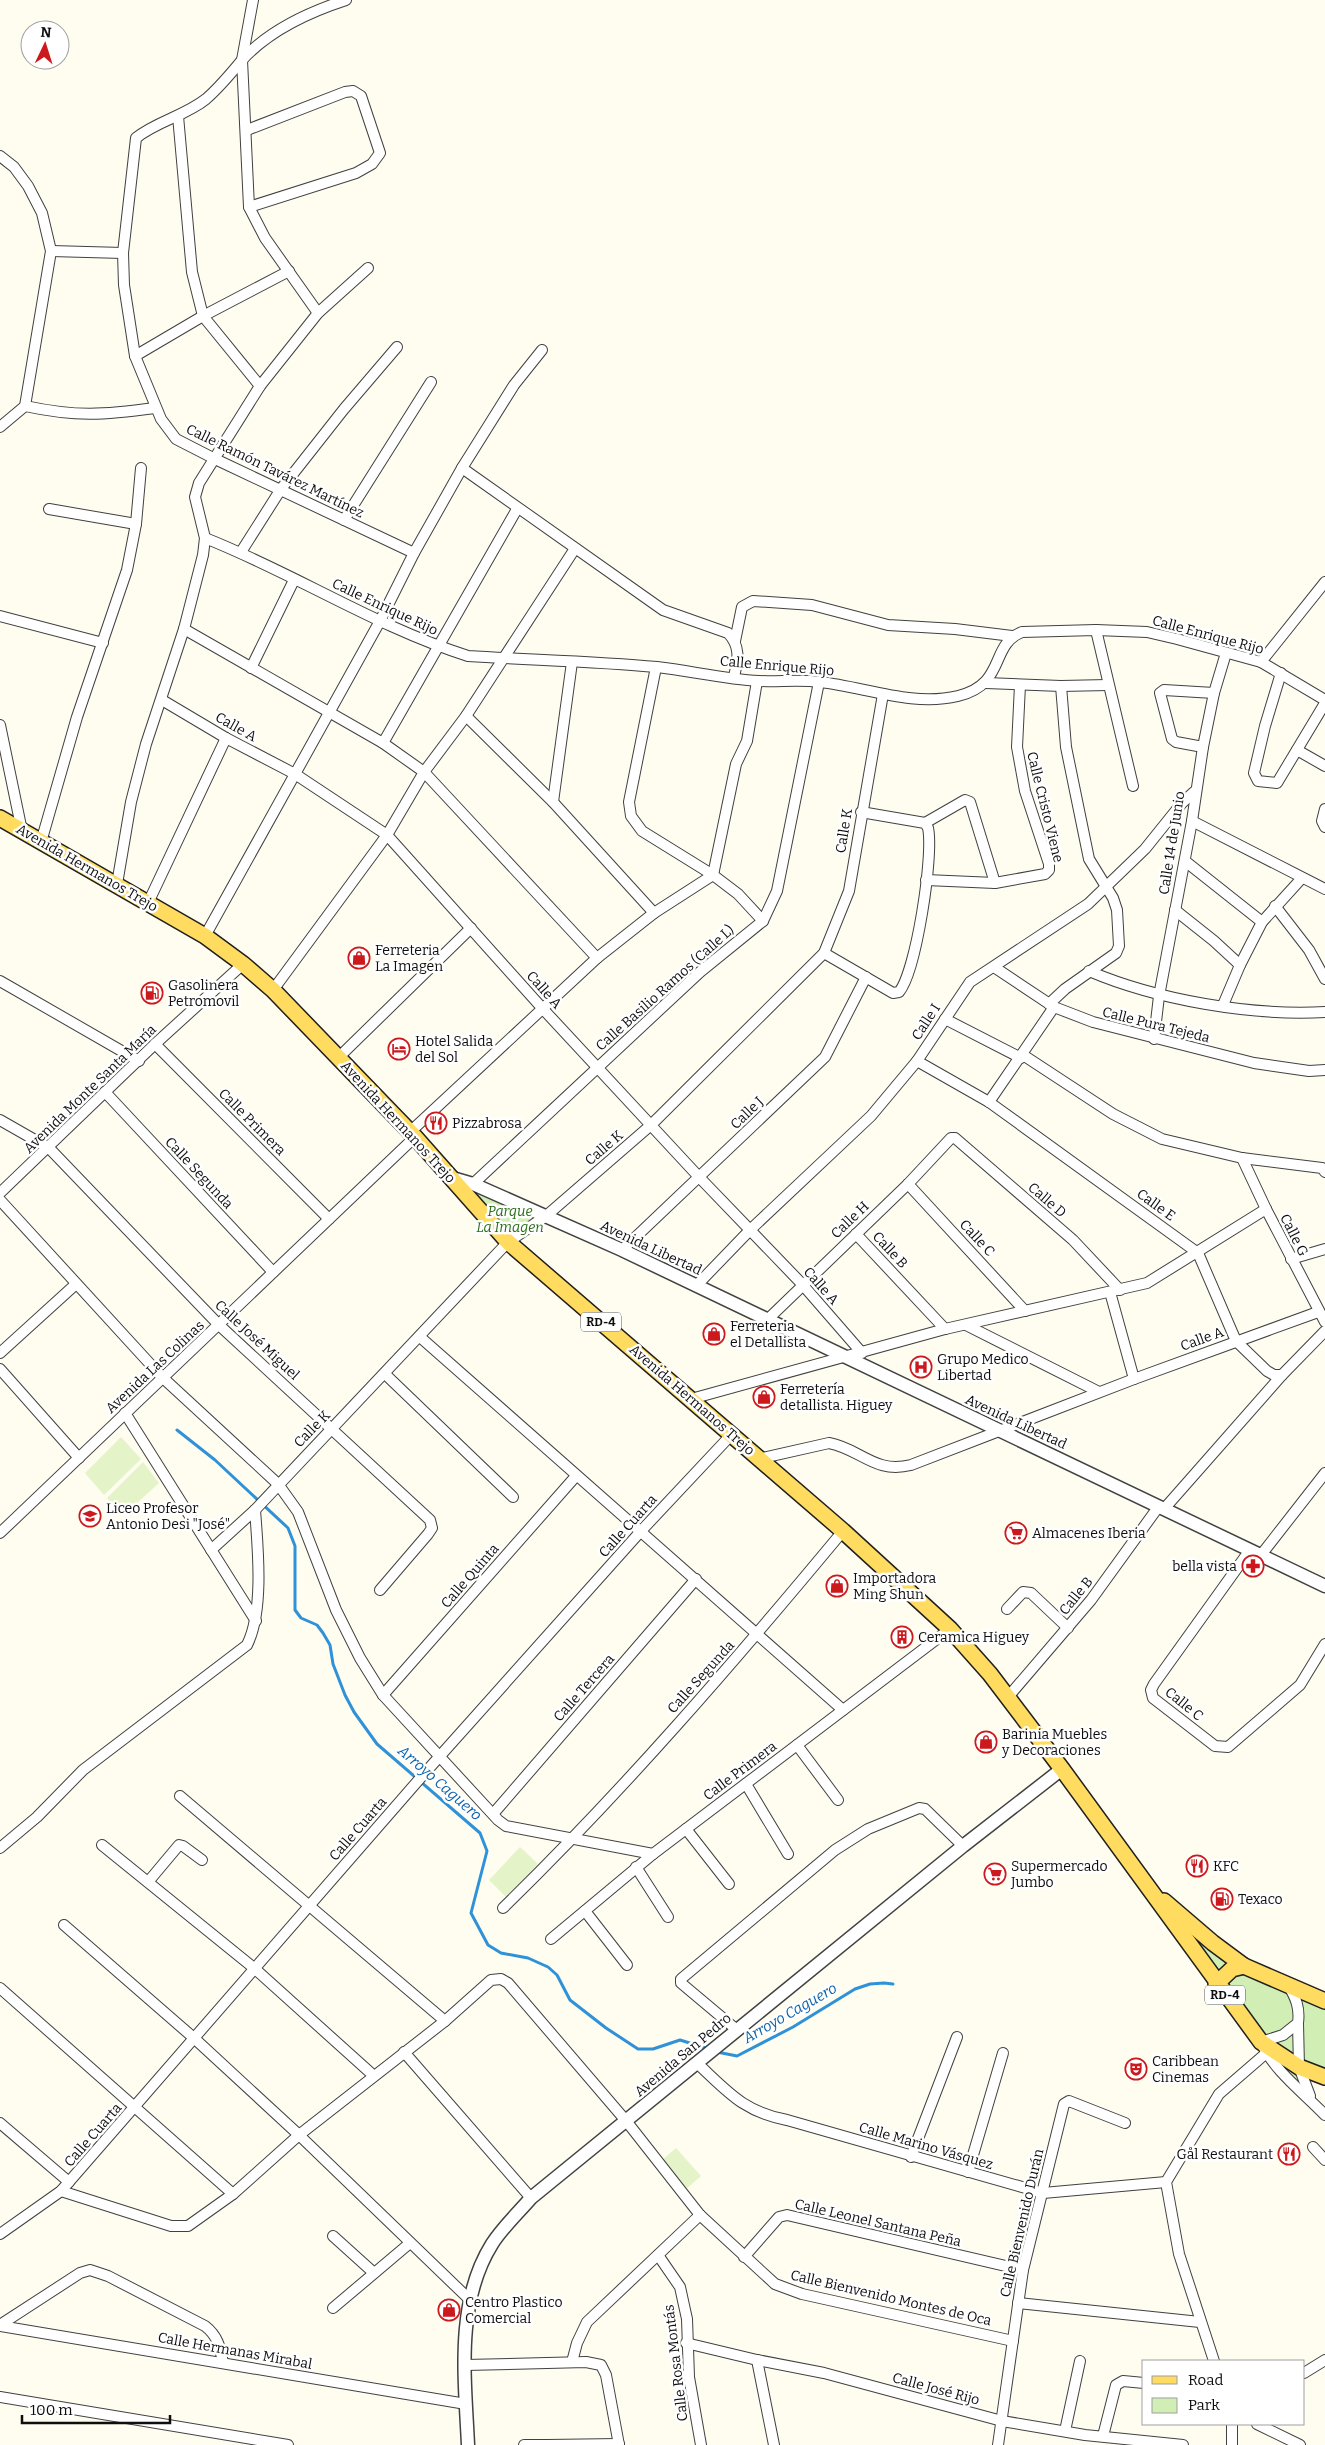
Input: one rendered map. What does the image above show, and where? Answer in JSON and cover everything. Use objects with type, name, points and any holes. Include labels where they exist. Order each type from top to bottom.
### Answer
[{"type":"main road","name":"Avenida Hermanos Trejo","points":[[0,818],[205,936],[243,964],[273,990],[412,1135],[508,1242],[843,1531],[950,1629],[1008,1697],[1148,1887],[1216,1984],[1266,2049],[1298,2067],[1325,2077]]},
{"type":"main road","name":"Avenida Hermanos Trejo","points":[[1148,1887],[1213,1943],[1244,1966],[1325,2001]]},
{"type":"main road","points":[[1216,1984],[1232,1969],[1244,1966]]},
{"type":"street","points":[[253,0],[242,60],[250,207],[265,238],[318,313]]},
{"type":"street","name":"Calle Ramón Tavárez Martínez","points":[[346,0],[320,9],[284,27],[256,46],[206,99],[178,116],[151,126],[136,138],[123,254],[124,285],[135,356],[155,408],[176,439],[214,459],[414,553]]},
{"type":"street","points":[[247,130],[345,92],[353,91],[361,96],[380,153],[372,164],[356,173],[250,207]]},
{"type":"street","points":[[178,116],[192,272],[203,316],[260,386]]},
{"type":"street","points":[[0,156],[14,168],[28,186],[42,213],[51,251],[25,406],[0,427]]},
{"type":"street","points":[[51,251],[123,254]]},
{"type":"street","points":[[117,884],[132,802],[146,744],[184,629],[203,555],[205,538],[195,497],[199,483],[260,386],[318,313],[368,268]]},
{"type":"street","points":[[135,356],[203,316],[289,272]]},
{"type":"street","points":[[241,552],[281,490],[344,408],[397,347]]},
{"type":"street","points":[[205,936],[296,774],[328,712],[380,621],[414,553],[462,468],[514,385],[542,350]]},
{"type":"street","points":[[344,520],[432,382]]},
{"type":"street","points":[[25,406],[60,414],[99,415],[155,408]]},
{"type":"street","points":[[41,842],[77,717],[128,570],[136,524],[141,468]]},
{"type":"street","points":[[462,468],[574,550],[663,610],[728,633],[735,641],[739,656],[734,677]]},
{"type":"street","points":[[49,508],[136,524]]},
{"type":"street","points":[[383,743],[517,509]]},
{"type":"street","name":"Calle Enrique Rijo","points":[[205,538],[241,552],[294,580],[380,621],[439,647],[468,656],[656,667],[757,681],[819,682],[883,694],[925,699],[949,697],[978,689],[986,683]]},
{"type":"street","points":[[273,990],[387,834],[424,772],[466,716],[574,550]]},
{"type":"street","points":[[251,668],[294,580]]},
{"type":"street","points":[[1261,662],[1323,587]]},
{"type":"street","name":"Calle Enrique Rijo","points":[[735,641],[742,607],[753,602],[812,605],[888,625],[954,629],[1012,636],[1022,632],[1096,630],[1147,632],[1261,662],[1325,701]]},
{"type":"street","points":[[0,616],[103,643]]},
{"type":"street","points":[[184,629],[383,743],[424,772],[596,958]]},
{"type":"street","points":[[1096,630],[1132,786]]},
{"type":"street","points":[[1012,636],[986,683],[1061,686],[1108,685]]},
{"type":"street","name":"Calle 14 de Junio","points":[[1154,1039],[1159,996],[1192,821],[1194,792],[1214,693],[1226,653]]},
{"type":"street","points":[[553,802],[572,662]]},
{"type":"street","points":[[656,667],[629,802],[631,816],[642,831],[713,875],[738,894],[763,921]]},
{"type":"street","points":[[1281,673],[1265,726],[1254,773],[1255,778],[1266,783],[1277,783],[1325,701]]},
{"type":"street","points":[[713,875],[736,764],[748,740],[757,681]]},
{"type":"street","name":"Calle Basilio Ramos (Calle L)","points":[[473,1184],[700,972],[763,921],[777,891],[819,682]]},
{"type":"street","name":"Calle Cristo Viene","points":[[926,880],[995,883],[1045,874],[1049,870],[1049,864],[1025,791],[1017,748],[1020,685]]},
{"type":"street","points":[[989,1102],[1022,1056],[1052,1006],[1089,971],[1118,950],[1117,910],[1090,859],[1077,805],[1066,748],[1061,686]]},
{"type":"street","points":[[1203,747],[1176,742],[1172,738],[1160,692],[1164,690],[1214,693]]},
{"type":"street","name":"Calle K","points":[[211,1550],[256,1508],[508,1242],[546,1216],[652,1125],[824,953],[849,891],[861,812],[883,694]]},
{"type":"street","name":"Calle A","points":[[162,700],[226,738],[296,774],[387,834],[543,1009],[699,1178],[802,1284],[862,1353]]},
{"type":"street","points":[[466,716],[553,802],[654,913]]},
{"type":"street","points":[[0,725],[22,831]]},
{"type":"street","points":[[148,903],[226,738]]},
{"type":"street","points":[[1297,750],[1325,766]]},
{"type":"street","name":"Calle I","points":[[696,1286],[750,1230],[871,1116],[917,1062],[970,982],[1088,904],[1145,849],[1182,803],[1194,792]]},
{"type":"street","points":[[861,812],[925,824],[959,802],[966,800],[970,802],[995,883]]},
{"type":"street","points":[[1325,809],[1322,821],[1325,827]]},
{"type":"street","points":[[1192,821],[1325,889]]},
{"type":"street","points":[[824,953],[893,993],[899,992],[902,989],[918,939],[926,880],[929,833],[925,824]]},
{"type":"street","points":[[1184,861],[1262,922]]},
{"type":"street","name":"Avenida Las Colinas","points":[[0,1533],[162,1377],[219,1326],[412,1135],[596,958],[654,913],[713,875]]},
{"type":"street","points":[[1223,1005],[1262,922],[1302,878]]},
{"type":"street","points":[[1275,906],[1309,950],[1325,979]]},
{"type":"street","points":[[1175,910],[1214,941],[1240,966]]},
{"type":"street","points":[[338,1058],[471,928]]},
{"type":"street","name":"Avenida Monte Santa María","points":[[0,1193],[139,1061],[154,1044],[243,964]]},
{"type":"street","name":"Calle Pura Tejeda","points":[[994,967],[1052,1006],[1093,1022],[1254,1063],[1309,1071],[1325,1070]]},
{"type":"street","points":[[1089,971],[1118,983],[1159,996],[1272,1012],[1325,1012]]},
{"type":"street","name":"Calle J","points":[[622,1250],[825,1057],[866,977]]},
{"type":"street","points":[[0,981],[139,1061]]},
{"type":"street","points":[[945,1019],[1022,1056],[1113,1114],[1162,1138],[1242,1158],[1324,1169]]},
{"type":"street","name":"Calle Primera","points":[[154,1044],[329,1219]]},
{"type":"street","name":"Calle E","points":[[917,1062],[989,1102],[1198,1253]]},
{"type":"street","name":"Calle Segunda","points":[[105,1092],[273,1272]]},
{"type":"street","name":"Calle José Miguel","points":[[0,1120],[49,1148],[219,1326],[430,1520],[432,1528],[428,1534],[380,1590]]},
{"type":"street","name":"Calle H","points":[[766,1321],[802,1284],[908,1184],[950,1138]]},
{"type":"street","name":"Calle D","points":[[950,1138],[956,1138],[1072,1240],[1115,1291]]},
{"type":"street","name":"Calle G","points":[[1242,1158],[1266,1210],[1318,1312],[1325,1322]]},
{"type":"street","name":"Avenida Libertad","points":[[448,1176],[473,1184],[622,1250],[766,1321],[1001,1430],[1325,1586]]},
{"type":"street","name":"Calle C","points":[[908,1184],[1025,1311]]},
{"type":"street","points":[[0,1200],[162,1377],[278,1484],[298,1512],[336,1610],[356,1650],[384,1694],[493,1814],[506,1826],[575,1837],[653,1854]]},
{"type":"street","points":[[691,1399],[945,1329],[1147,1283],[1266,1210]]},
{"type":"street","name":"Calle B","points":[[856,1234],[945,1329]]},
{"type":"street","points":[[1291,1259],[1325,1249]]},
{"type":"street","points":[[1198,1253],[1236,1341],[1266,1371],[1274,1375],[1282,1375],[1325,1331]]},
{"type":"street","points":[[0,1353],[76,1284]]},
{"type":"street","points":[[1115,1291],[1134,1379]]},
{"type":"street","name":"Calle A","points":[[758,1458],[829,1443],[837,1444],[875,1464],[897,1468],[1318,1312]]},
{"type":"street","points":[[966,1325],[1099,1392]]},
{"type":"street","points":[[420,1337],[843,1710]]},
{"type":"street","points":[[0,1370],[80,1458]]},
{"type":"street","points":[[385,1374],[513,1497]]},
{"type":"street","name":"Calle B","points":[[1008,1697],[1091,1600],[1162,1508],[1282,1375]]},
{"type":"street","points":[[126,1413],[256,1622]]},
{"type":"street","name":"Calle Cuarta","points":[[2,2230],[61,2191],[70,2182],[415,1784],[641,1531],[732,1434]]},
{"type":"street","name":"Calle C","points":[[1325,1473],[1255,1552],[1154,1684],[1151,1690],[1153,1698],[1215,1746],[1228,1747],[1300,1685],[1325,1644]]},
{"type":"street","name":"Calle Quinta","points":[[384,1694],[576,1476]]},
{"type":"street","points":[[0,1848],[37,1817],[83,1770],[247,1645],[256,1622],[258,1593],[256,1508]]},
{"type":"street","name":"Calle Segunda","points":[[575,1837],[757,1634],[843,1531]]},
{"type":"street","name":"Calle Tercera","points":[[493,1814],[696,1579]]},
{"type":"street","points":[[1007,1609],[1023,1592],[1031,1593],[1068,1628]]},
{"type":"street","name":"Calle Primera","points":[[551,1939],[636,1867],[950,1629]]},
{"type":"street","points":[[797,1745],[838,1800]]},
{"type":"street","name":"Avenida San Pedro","points":[[468,2445],[464,2365],[465,2326],[470,2300],[492,2245],[531,2198],[627,2122],[963,1846],[1062,1769]]},
{"type":"street","points":[[746,1784],[788,1854]]},
{"type":"street","points":[[61,2191],[180,2227],[188,2226],[233,2194],[299,2136],[445,2021],[180,1796]]},
{"type":"street","points":[[737,2030],[681,1983],[680,1979],[834,1850],[868,1829],[919,1808],[925,1809],[963,1846]]},
{"type":"street","points":[[686,1830],[729,1884]]},
{"type":"street","points":[[503,1908],[575,1837]]},
{"type":"street","points":[[102,1845],[254,1968],[374,2076]]},
{"type":"street","points":[[148,1882],[179,1846],[183,1846],[202,1860]]},
{"type":"street","points":[[636,1867],[668,1917]]},
{"type":"street","points":[[584,1911],[627,1965]]},
{"type":"street","points":[[64,1925],[195,2039],[470,2300]]},
{"type":"street","name":"Calle Bienvenido Montes de Oca","points":[[445,2021],[492,1980],[501,1979],[508,1983],[627,2122],[700,2215],[775,2284],[802,2294],[1013,2341]]},
{"type":"street","points":[[1288,1984],[1296,1999],[1299,2012],[1298,2067],[1310,2098],[1317,2107]]},
{"type":"street","points":[[0,1988],[233,2194]]},
{"type":"street","points":[[1214,2360],[1200,2322],[1174,2235],[1166,2182],[1219,2094],[1266,2049],[1298,2023]]},
{"type":"street","points":[[911,2157],[957,2037]]},
{"type":"street","points":[[1266,2049],[1325,2115]]},
{"type":"street","points":[[404,2052],[531,2198]]},
{"type":"street","points":[[968,2172],[1003,2054]]},
{"type":"street","name":"Calle Marino Vásquez","points":[[703,2060],[741,2104],[765,2116],[787,2120],[911,2157],[1044,2193],[1166,2182]]},
{"type":"street","name":"Calle Bienvenido Durán","points":[[998,2445],[1023,2270],[1044,2193],[1064,2104],[1069,2101],[1125,2123]]},
{"type":"street","points":[[0,2123],[70,2182]]},
{"type":"street","points":[[1312,2147],[1325,2160]]},
{"type":"street","points":[[572,2362],[577,2342],[587,2322],[700,2215]]},
{"type":"street","name":"Calle Leonel Santana Peña","points":[[744,2256],[780,2217],[787,2215],[1023,2270]]},
{"type":"street","points":[[333,2236],[374,2273]]},
{"type":"street","points":[[334,2308],[410,2243]]},
{"type":"street","name":"Calle Rosa Montás","points":[[658,2255],[680,2288],[687,2320],[686,2343],[689,2377],[700,2445]]},
{"type":"street","points":[[0,2326],[80,2273],[90,2270],[108,2276],[205,2326],[214,2333],[219,2342],[223,2363]]},
{"type":"street","points":[[1018,2303],[1200,2322]]},
{"type":"street","name":"Calle Hermanas Mirabal","points":[[0,2326],[466,2404]]},
{"type":"street","name":"Calle José Rijo","points":[[686,2343],[756,2360],[824,2373],[1002,2421],[1065,2431],[1183,2445]]},
{"type":"street","points":[[756,2360],[774,2445]]},
{"type":"street","points":[[1305,2372],[1325,2360]]},
{"type":"street","points":[[1065,2431],[1080,2361]]},
{"type":"street","points":[[464,2365],[572,2362],[601,2365],[606,2375],[619,2444],[524,2445]]},
{"type":"street","points":[[1103,2436],[1116,2385],[1123,2382],[1142,2383]]},
{"type":"street","points":[[0,2398],[288,2445]]},
{"type":"street","points":[[1232,2425],[1232,2445]]},
{"type":"street","points":[[1259,2425],[1300,2445]]},
{"type":"green space","name":"Parque La Imagen","points":[[448,1176],[546,1216],[508,1242]]},
{"type":"green space","points":[[121,1437],[141,1459],[104,1495],[85,1473]]},
{"type":"green space","points":[[143,1462],[159,1483],[124,1515],[107,1498]]},
{"type":"green space","points":[[520,1847],[538,1864],[506,1897],[489,1880]]},
{"type":"green space","points":[[1147,1887],[1213,1943],[1325,2001],[1325,2077],[1299,2067],[1310,2097],[1276,2067]]},
{"type":"green space","points":[[676,2148],[701,2176],[684,2191],[661,2161]]},
{"type":"waterway","name":"Arroyo Caguero","points":[[177,1430],[215,1460],[288,1528],[295,1546],[295,1610],[301,1618],[317,1625],[330,1645],[333,1664],[354,1712],[377,1744],[480,1833],[487,1851],[471,1913],[488,1945],[501,1953],[528,1958],[548,1967],[557,1975],[570,2000],[606,2028],[638,2049],[653,2049],[680,2040],[709,2049]]},
{"type":"waterway","name":"Arroyo Caguero","points":[[717,2052],[737,2056],[793,2027],[855,1989],[870,1984],[893,1984]]},
{"type":"place","name":"Ferreteria La Imagen","points":[[359,958]]},
{"type":"place","name":"Gasolinera Petromovil","points":[[152,993]]},
{"type":"place","name":"Hotel Salida del Sol","points":[[399,1049]]},
{"type":"place","name":"Pizzabrosa","points":[[436,1123]]},
{"type":"place","name":"Ferreteria el Detallista","points":[[714,1334]]},
{"type":"place","name":"Grupo Medico Libertad","points":[[921,1367]]},
{"type":"place","name":"Ferretería detallista. Higuey","points":[[764,1397]]},
{"type":"place","name":"Liceo Profesor Antonio Desi \"José\"","points":[[90,1516]]},
{"type":"place","name":"Almacenes Iberia","points":[[1016,1533]]},
{"type":"place","name":"bella vista","points":[[1253,1566]]},
{"type":"place","name":"Importadora Ming Shun","points":[[837,1586]]},
{"type":"place","name":"Ceramica Higuey","points":[[902,1637]]},
{"type":"place","name":"Barinia Muebles y Decoraciones","points":[[986,1742]]},
{"type":"place","name":"KFC","points":[[1197,1866]]},
{"type":"place","name":"Supermercado Jumbo","points":[[995,1874]]},
{"type":"place","name":"Texaco","points":[[1222,1899]]},
{"type":"place","name":"Caribbean Cinemas","points":[[1136,2069]]},
{"type":"place","name":"Gål Restaurant","points":[[1289,2154]]},
{"type":"place","name":"Centro Plastico Comercial","points":[[449,2310]]}]
